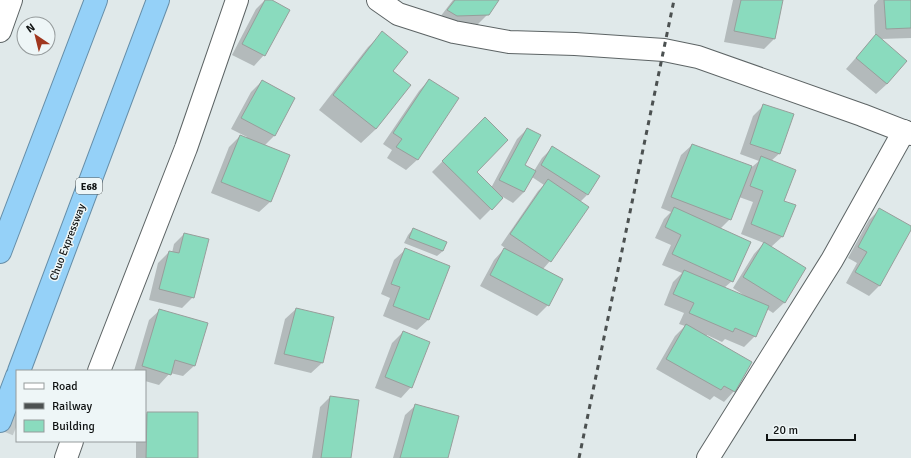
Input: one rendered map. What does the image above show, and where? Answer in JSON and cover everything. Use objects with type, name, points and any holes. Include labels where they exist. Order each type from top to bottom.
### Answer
[{"type":"highway","points":[[0,252],[96,0]]},
{"type":"highway","name":"Chuo Expressway","points":[[19,370],[158,0]]},
{"type":"highway","points":[[0,421],[16,379]]},
{"type":"street","points":[[0,30],[11,0]]},
{"type":"street","points":[[99,370],[186,148],[237,0]]},
{"type":"street","points":[[378,0],[398,14],[454,32],[509,42],[576,44],[664,50],[698,56],[862,115],[907,133],[832,260],[708,458]]},
{"type":"building","points":[[265,0],[272,0],[290,10],[265,56],[242,44]]},
{"type":"building","points":[[455,0],[499,0],[489,15],[457,16],[447,10]]},
{"type":"building","points":[[741,0],[783,0],[775,39],[734,31]]},
{"type":"building","points":[[884,0],[911,0],[911,28],[886,29]]},
{"type":"building","points":[[382,31],[408,52],[393,71],[411,85],[376,129],[333,95]]},
{"type":"building","points":[[876,34],[907,61],[887,84],[856,58]]},
{"type":"building","points":[[429,79],[459,98],[418,160],[396,147],[402,139],[393,133]]},
{"type":"building","points":[[262,80],[295,98],[275,136],[241,118]]},
{"type":"building","points":[[763,104],[794,114],[780,154],[750,144]]},
{"type":"building","points":[[485,117],[508,140],[477,172],[503,198],[492,210],[442,161]]},
{"type":"building","points":[[527,128],[541,135],[525,165],[536,171],[524,192],[499,180]]},
{"type":"building","points":[[240,135],[290,155],[271,202],[221,182]]},
{"type":"building","points":[[692,144],[752,166],[731,220],[671,197]]},
{"type":"building","points":[[552,146],[600,176],[588,195],[541,165]]},
{"type":"building","points":[[761,156],[796,170],[784,201],[796,205],[783,237],[751,224],[763,191],[750,186]]},
{"type":"building","points":[[548,179],[589,207],[551,262],[510,234]]},
{"type":"building","points":[[674,207],[751,242],[733,282],[672,254],[681,235],[665,227]]},
{"type":"building","points":[[879,208],[911,226],[911,230],[880,286],[855,272],[867,252],[858,247]]},
{"type":"building","points":[[413,228],[447,242],[443,251],[409,238]]},
{"type":"building","points":[[184,233],[209,239],[194,298],[159,289],[169,251],[179,253]]},
{"type":"building","points":[[764,242],[806,268],[785,303],[743,277]]},
{"type":"building","points":[[405,248],[450,266],[429,320],[393,306],[400,287],[391,284]]},
{"type":"building","points":[[504,248],[563,279],[549,306],[490,275]]},
{"type":"building","points":[[684,270],[769,306],[756,337],[735,328],[733,332],[689,313],[694,303],[673,294]]},
{"type":"building","points":[[296,308],[334,317],[323,363],[284,354]]},
{"type":"building","points":[[159,309],[208,323],[195,366],[175,360],[171,375],[142,366]]},
{"type":"building","points":[[686,324],[752,362],[735,392],[724,386],[721,390],[666,359]]},
{"type":"building","points":[[403,331],[430,342],[412,388],[385,377]]},
{"type":"building","points":[[330,396],[359,400],[351,458],[321,458]]},
{"type":"building","points":[[415,404],[459,416],[448,458],[400,458]]},
{"type":"building","points":[[147,412],[198,412],[198,458],[146,458]]},
{"type":"tunnel","points":[[0,418],[16,425]]},
{"type":"railway","points":[[579,458],[674,0]]}]
